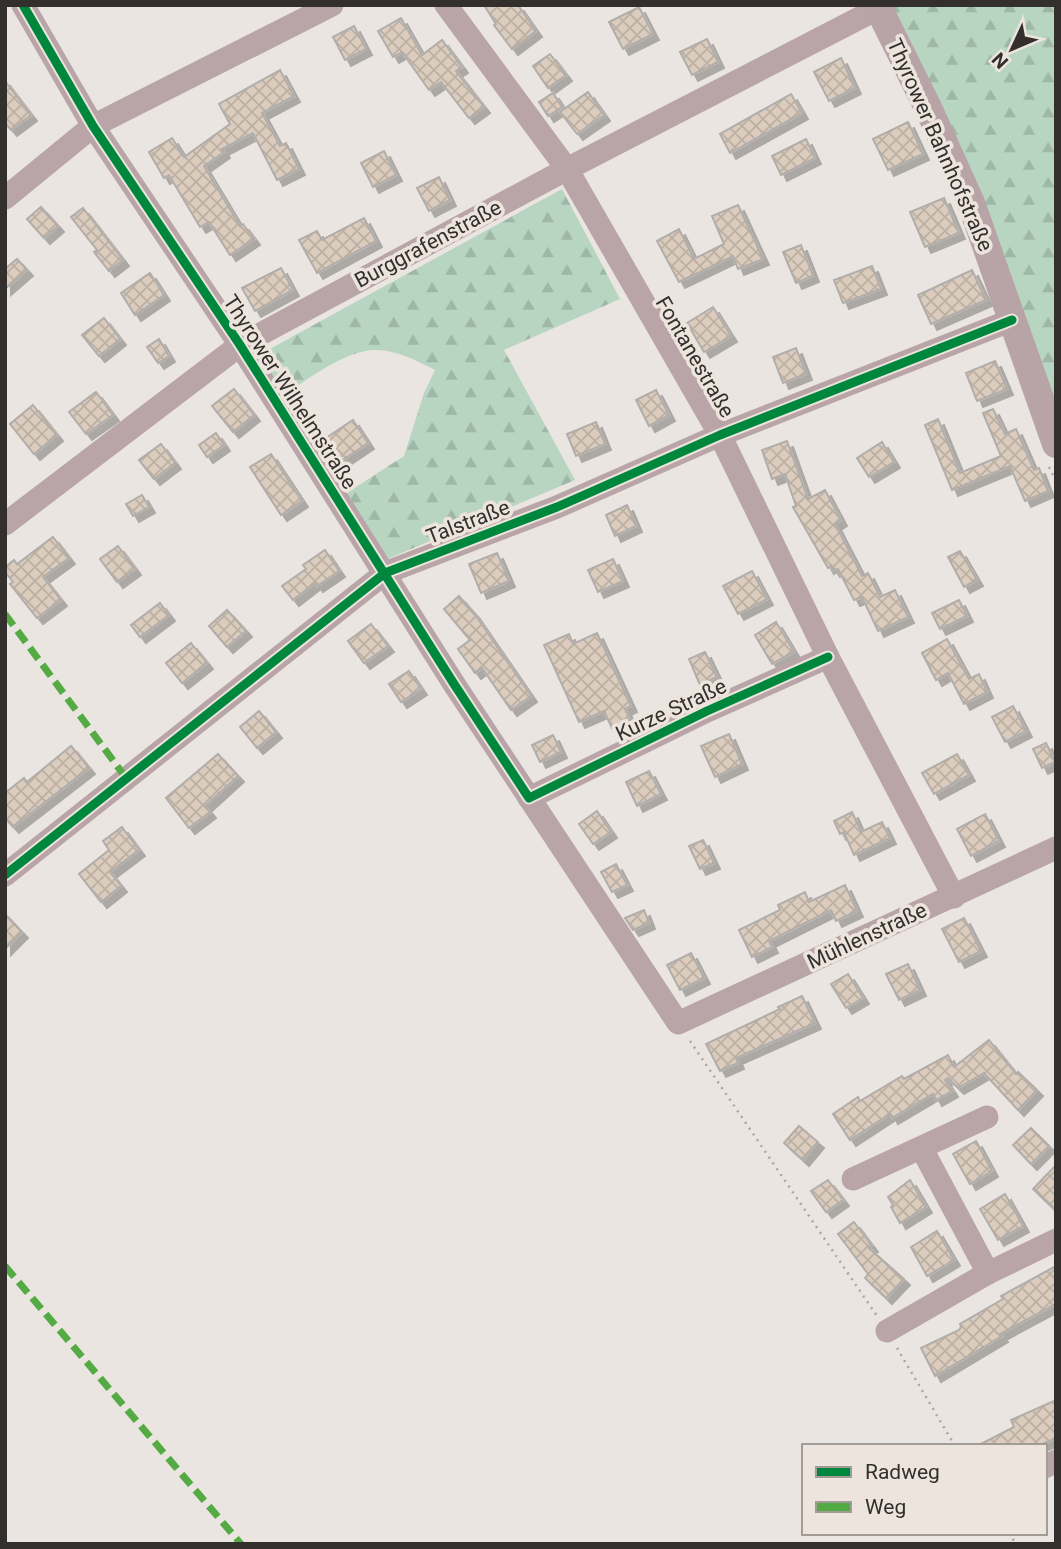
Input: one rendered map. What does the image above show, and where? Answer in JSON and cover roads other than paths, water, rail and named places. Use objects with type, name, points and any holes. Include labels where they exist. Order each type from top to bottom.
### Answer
[{"type":"main road","name":"Thyrower Bahnhofstraße","points":[[878,7],[971,203],[1056,444]]},
{"type":"street","name":"Thyrower Wilhelmstraße","points":[[23,5],[93,126],[240,345],[454,684],[678,1023]]},
{"type":"street","points":[[5,198],[93,126],[332,5]]},
{"type":"street","name":"Fontanestraße","points":[[446,5],[567,169],[720,435],[828,657],[954,897]]},
{"type":"street","name":"Burggrafenstraße","points":[[5,524],[240,345],[567,169],[878,7]]},
{"type":"street","name":"Talstraße","points":[[5,875],[385,573],[557,506],[720,435],[1012,320]]},
{"type":"street","name":"Kurze Straße","points":[[529,797],[707,711],[828,657]]},
{"type":"street","name":"Mühlenstraße","points":[[678,1023],[1056,848]]},
{"type":"street","points":[[853,1179],[987,1117]]},
{"type":"street","points":[[922,1149],[988,1273]]},
{"type":"street","points":[[887,1331],[988,1273],[1056,1240]]}]
